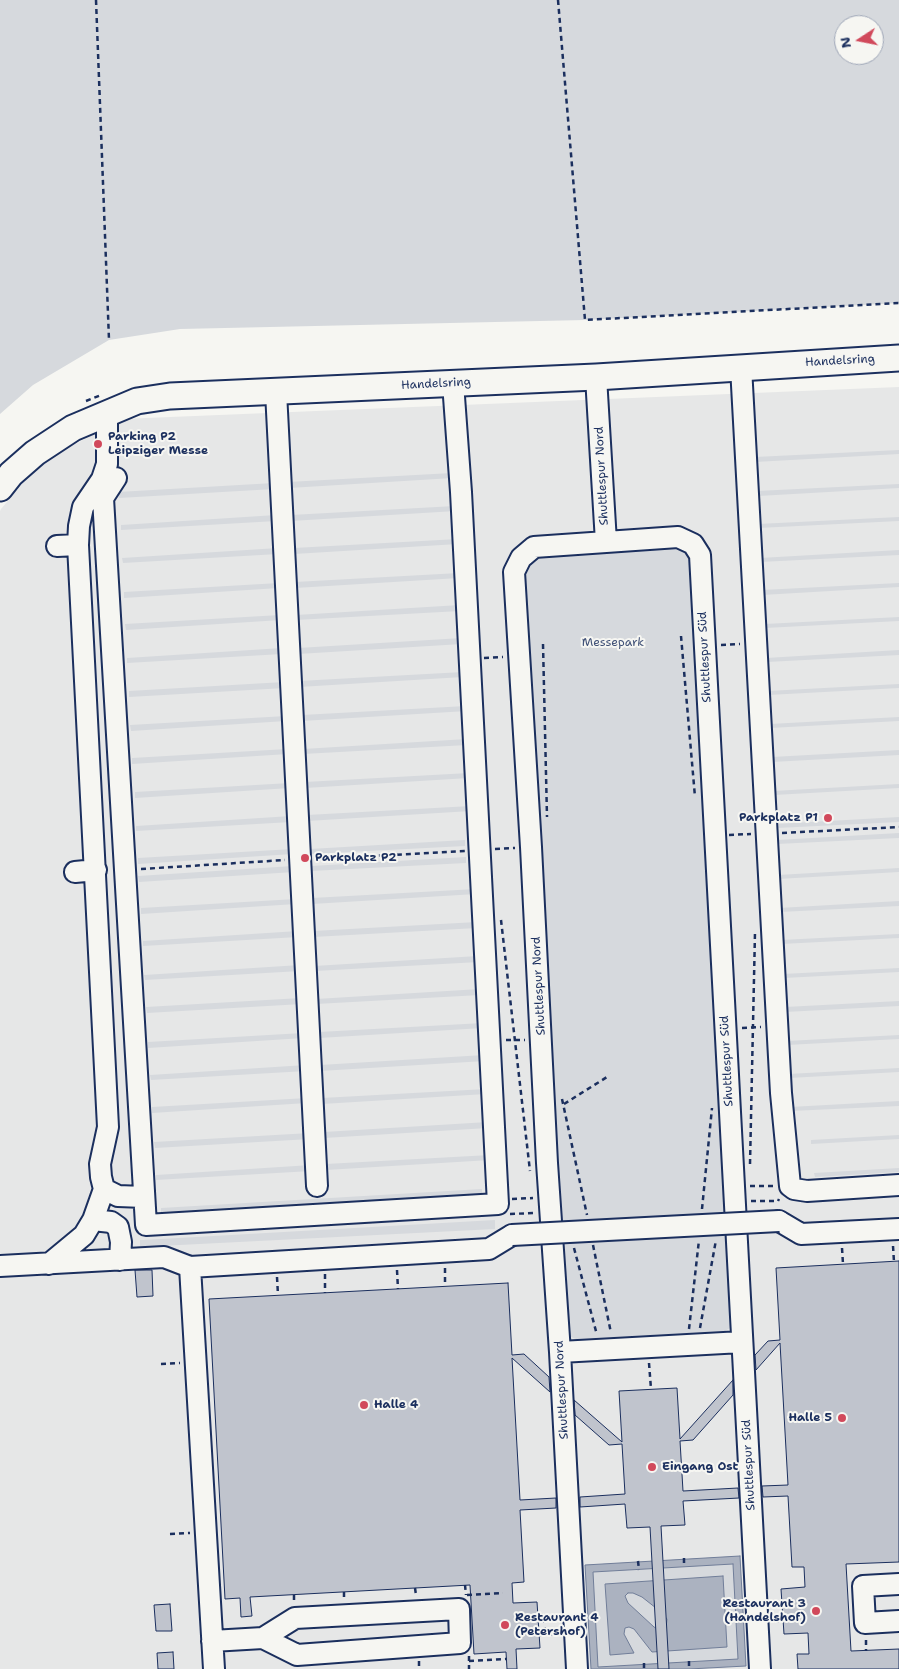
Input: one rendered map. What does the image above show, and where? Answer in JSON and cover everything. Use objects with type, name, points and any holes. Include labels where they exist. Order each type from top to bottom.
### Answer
[{"type":"main road","name":"Handelsring","points":[[0,488],[35,453],[73,428],[107,412],[137,401],[170,396],[596,377],[899,358]]},
{"type":"street","points":[[741,367],[781,1093],[790,1186],[794,1189],[807,1191],[899,1186]]},
{"type":"street","name":"Shuttlespur Nord","points":[[576,1669],[560,1352],[514,572],[521,558],[534,547],[606,542],[596,377]]},
{"type":"street","points":[[116,478],[103,498],[146,1226],[498,1204],[459,460],[453,383]]},
{"type":"street","points":[[276,392],[317,1186]]},
{"type":"street","points":[[50,1264],[84,1235],[104,1189],[101,1177],[92,1164],[108,1127],[78,545],[83,507],[102,479],[108,464],[107,412]]},
{"type":"street","name":"Shuttlespur Süd","points":[[606,542],[678,537],[693,544],[700,554],[760,1669]]},
{"type":"street","points":[[57,546],[78,545]]},
{"type":"street","points":[[74,872],[96,870]]},
{"type":"street","points":[[104,1189],[118,1196],[144,1197]]},
{"type":"street","points":[[92,1220],[111,1222],[118,1227],[126,1260]]},
{"type":"street","points":[[0,1266],[164,1257],[190,1267],[489,1249],[512,1235],[779,1221],[801,1234],[899,1229]]},
{"type":"street","points":[[190,1267],[214,1669]]},
{"type":"street","points":[[560,1352],[742,1342]]},
{"type":"street","points":[[899,1584],[863,1586],[865,1623],[899,1621]]},
{"type":"street","points":[[212,1641],[263,1638],[295,1618],[459,1610],[460,1644],[297,1655],[263,1638]]},
{"type":"path","points":[[96,0],[109,340]]},
{"type":"path","points":[[558,0],[586,320],[899,304]]},
{"type":"path","points":[[704,646],[756,644]]},
{"type":"path","points":[[469,658],[520,656]]},
{"type":"path","points":[[715,835],[899,827]]},
{"type":"path","points":[[480,850],[531,846]]},
{"type":"path","points":[[500,915],[531,1178]]},
{"type":"path","points":[[750,1166],[755,930]]},
{"type":"path","points":[[725,1029],[777,1026]]},
{"type":"path","points":[[490,1041],[542,1039]]},
{"type":"path","points":[[545,1115],[607,1077]]},
{"type":"path","points":[[762,1186],[750,1186],[750,1201],[778,1201]]},
{"type":"path","points":[[524,1198],[533,1198],[534,1203],[550,1202]]},
{"type":"path","points":[[511,1214],[533,1213]]},
{"type":"path","points":[[698,1345],[716,1238]]},
{"type":"path","points":[[571,1240],[601,1350]]},
{"type":"path","points":[[647,1347],[651,1389]]},
{"type":"path","points":[[684,1558],[684,1567]]},
{"type":"path","points":[[638,1561],[639,1570]]},
{"type":"path","points":[[466,1595],[503,1593]]},
{"type":"path","points":[[538,1615],[544,1615],[545,1634]]},
{"type":"path","points":[[539,1635],[564,1634]]},
{"type":"path","points":[[469,1661],[507,1659]]},
{"type":"path","points":[[689,1661],[689,1669]]},
{"type":"path","points":[[644,1663],[644,1669]]},
{"type":"shaded area","points":[[899,387],[899,1669],[0,1669],[1,509],[36,469],[53,456],[122,419]]},
{"type":"shaded area","points":[[740,1556],[746,1666],[689,1669],[591,1669],[585,1565]],"holes":[[[733,1564],[738,1659],[598,1667],[593,1572]]]},
{"type":"shaded area","points":[[723,1576],[727,1647],[652,1652],[634,1629],[629,1627],[625,1628],[624,1634],[634,1653],[610,1655],[605,1584]],"holes":[[[628,1593],[642,1597],[661,1612],[667,1619],[666,1628],[658,1629],[654,1627],[628,1603],[625,1596]]]},
{"type":"green space","points":[[0,0],[899,0],[899,303],[585,320],[180,329],[109,340],[33,385],[0,414]]},
{"type":"green space","points":[[899,450],[899,454],[755,462],[755,457]]},
{"type":"green space","points":[[452,473],[453,478],[289,488],[288,482]]},
{"type":"green space","points":[[274,483],[274,489],[119,498],[118,492]]},
{"type":"green space","points":[[899,484],[899,488],[758,496],[757,491]]},
{"type":"green space","points":[[455,506],[456,511],[291,521],[291,515]]},
{"type":"green space","points":[[276,515],[276,521],[121,530],[121,525]]},
{"type":"green space","points":[[899,517],[899,521],[758,528],[758,524]]},
{"type":"green space","points":[[458,539],[458,544],[294,554],[294,548]]},
{"type":"green space","name":"Messepark","points":[[676,544],[691,551],[735,1325],[725,1331],[576,1339],[565,1332],[522,576],[530,556]]},
{"type":"green space","points":[[278,548],[278,554],[123,563],[122,558]]},
{"type":"green space","points":[[899,550],[899,555],[760,562],[760,558]]},
{"type":"green space","points":[[459,573],[459,578],[295,588],[295,582]]},
{"type":"green space","points":[[279,583],[279,588],[124,598],[124,592]]},
{"type":"green space","points":[[899,583],[899,587],[762,595],[762,590]]},
{"type":"green space","points":[[460,605],[460,611],[296,620],[296,615]]},
{"type":"green space","points":[[280,615],[281,620],[126,630],[125,624]]},
{"type":"green space","points":[[899,617],[899,621],[765,628],[765,624]]},
{"type":"green space","points":[[462,638],[462,644],[298,654],[298,648]]},
{"type":"green space","points":[[282,648],[282,654],[127,663],[127,658]]},
{"type":"green space","points":[[899,650],[899,655],[767,662],[766,658]]},
{"type":"green space","points":[[463,672],[463,677],[299,687],[299,681]]},
{"type":"green space","points":[[284,682],[285,688],[129,697],[129,691]]},
{"type":"green space","points":[[899,684],[899,688],[768,695],[768,691]]},
{"type":"green space","points":[[466,706],[467,711],[302,721],[302,715]]},
{"type":"green space","points":[[286,716],[286,721],[131,731],[130,725]]},
{"type":"green space","points":[[899,717],[899,721],[770,728],[770,724]]},
{"type":"green space","points":[[467,739],[467,745],[303,754],[303,749]]},
{"type":"green space","points":[[287,749],[288,754],[132,764],[132,758]]},
{"type":"green space","points":[[899,750],[899,755],[772,762],[772,757]]},
{"type":"green space","points":[[469,773],[469,778],[305,788],[305,782]]},
{"type":"green space","points":[[290,783],[290,788],[135,798],[135,792]]},
{"type":"green space","points":[[899,784],[899,788],[774,795],[773,791]]},
{"type":"green space","points":[[471,806],[471,811],[307,821],[307,815]]},
{"type":"green space","points":[[291,816],[291,822],[136,831],[136,826]]},
{"type":"green space","points":[[899,817],[899,822],[777,828],[776,824]]},
{"type":"green space","points":[[899,833],[899,838],[777,844],[777,840]]},
{"type":"green space","points":[[465,840],[465,846],[310,854],[310,849]]},
{"type":"green space","points":[[293,849],[293,854],[138,864],[138,858]]},
{"type":"green space","points":[[466,857],[466,863],[311,871],[311,866]]},
{"type":"green space","points":[[293,866],[294,872],[139,882],[138,876]]},
{"type":"green space","points":[[899,868],[899,872],[778,879],[778,875]]},
{"type":"green space","points":[[476,889],[476,894],[312,904],[312,898]]},
{"type":"green space","points":[[296,899],[296,904],[141,914],[141,908]]},
{"type":"green space","points":[[899,901],[899,906],[780,912],[779,908]]},
{"type":"green space","points":[[477,922],[477,928],[313,937],[313,931]]},
{"type":"green space","points":[[298,931],[298,937],[143,946],[143,941]]},
{"type":"green space","points":[[899,934],[899,938],[781,944],[781,940]]},
{"type":"green space","points":[[478,956],[479,962],[315,971],[314,966]]},
{"type":"green space","points":[[300,965],[300,971],[145,980],[144,975]]},
{"type":"green space","points":[[899,968],[899,972],[784,978],[783,974]]},
{"type":"green space","points":[[480,989],[480,995],[316,1004],[316,999]]},
{"type":"green space","points":[[301,998],[302,1004],[147,1013],[146,1007]]},
{"type":"green space","points":[[899,1001],[899,1006],[785,1012],[785,1007]]},
{"type":"green space","points":[[483,1023],[483,1028],[319,1038],[319,1032]]},
{"type":"green space","points":[[303,1033],[304,1038],[148,1048],[148,1042]]},
{"type":"green space","points":[[899,1035],[899,1039],[787,1045],[787,1041]]},
{"type":"green space","points":[[484,1055],[485,1061],[320,1071],[320,1065]]},
{"type":"green space","points":[[306,1065],[306,1071],[151,1080],[150,1075]]},
{"type":"green space","points":[[899,1068],[899,1072],[789,1078],[788,1074]]},
{"type":"green space","points":[[486,1089],[486,1094],[322,1104],[322,1098]]},
{"type":"green space","points":[[307,1098],[307,1103],[152,1113],[152,1107]]},
{"type":"green space","points":[[899,1101],[899,1106],[791,1111],[790,1107]]},
{"type":"green space","points":[[488,1122],[488,1128],[324,1138],[324,1132]]},
{"type":"green space","points":[[310,1133],[310,1139],[155,1148],[154,1142]]},
{"type":"green space","points":[[899,1135],[899,1139],[811,1144],[811,1140]]},
{"type":"green space","points":[[490,1155],[490,1160],[326,1170],[326,1164]]},
{"type":"green space","points":[[311,1165],[311,1171],[156,1180],[156,1175]]},
{"type":"green space","points":[[899,1168],[899,1172],[815,1177],[814,1173]]},
{"type":"green space","points":[[482,1189],[482,1194],[161,1213],[161,1208]]},
{"type":"green space","points":[[495,1220],[495,1229],[140,1247],[140,1240]]},
{"type":"green space","points":[[740,1556],[746,1666],[689,1669],[591,1669],[585,1565]]},
{"type":"building","name":"Halle 5","points":[[899,1261],[899,1562],[846,1564],[851,1651],[899,1649],[899,1669],[798,1669],[797,1654],[809,1654],[808,1633],[784,1634],[781,1589],[805,1587],[804,1567],[792,1567],[788,1496],[763,1497],[762,1486],[788,1485],[780,1343],[756,1370],[755,1355],[768,1341],[780,1340],[776,1268]]},
{"type":"building","points":[[135,1270],[152,1270],[153,1296],[137,1297]]},
{"type":"building","name":"Halle 4","points":[[508,1283],[512,1355],[524,1354],[549,1377],[550,1392],[512,1358],[520,1500],[556,1498],[556,1508],[520,1510],[524,1582],[512,1583],[513,1603],[537,1602],[540,1648],[516,1649],[517,1669],[507,1669],[506,1652],[474,1654],[470,1585],[250,1597],[252,1616],[241,1617],[240,1598],[225,1599],[209,1299]]},
{"type":"building","name":"Eingang Ost","points":[[733,1380],[733,1395],[693,1440],[680,1441],[683,1491],[738,1488],[739,1498],[683,1501],[685,1525],[661,1526],[669,1669],[658,1669],[650,1527],[627,1528],[625,1504],[580,1507],[580,1497],[625,1494],[622,1444],[609,1445],[575,1415],[574,1400],[622,1442],[619,1391],[677,1388],[680,1439]]},
{"type":"building","points":[[170,1604],[172,1631],[156,1631],[154,1605]]},
{"type":"building","points":[[173,1652],[174,1669],[158,1669],[157,1653]]},
{"type":"place","name":"Parking P2 Leipziger Messe","points":[[98,444]]},
{"type":"place","name":"Parkplatz P1","points":[[828,818]]},
{"type":"place","name":"Parkplatz P2","points":[[305,858]]},
{"type":"place","name":"Halle 4","points":[[364,1405]]},
{"type":"place","name":"Halle 5","points":[[842,1418]]},
{"type":"place","name":"Eingang Ost","points":[[652,1467]]},
{"type":"place","name":"Restaurant 3 (Handelshof)","points":[[816,1611]]},
{"type":"place","name":"Restaurant 4 (Petershof)","points":[[505,1625]]}]
